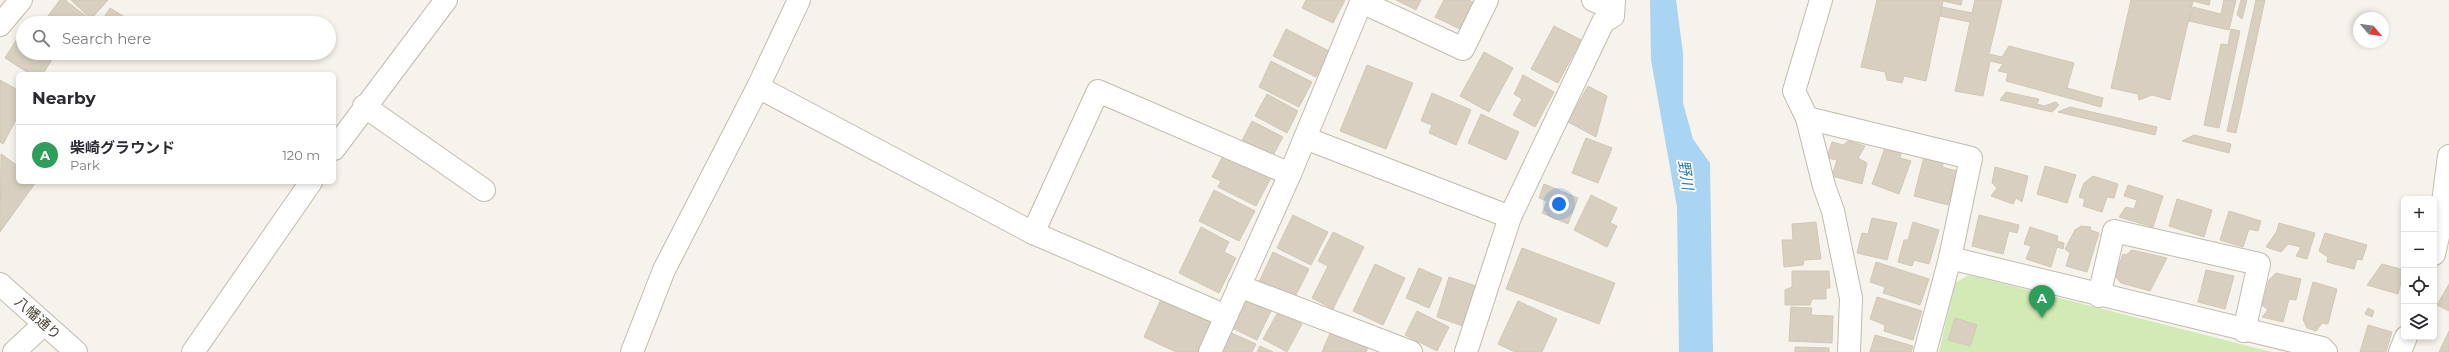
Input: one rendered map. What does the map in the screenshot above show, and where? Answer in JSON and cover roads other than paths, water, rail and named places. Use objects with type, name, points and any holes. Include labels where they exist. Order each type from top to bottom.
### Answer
[{"type":"street","points":[[0,25],[21,0]]},
{"type":"street","points":[[336,146],[364,106],[446,0]]},
{"type":"street","points":[[632,352],[664,270],[758,87],[799,0]]},
{"type":"street","points":[[1210,352],[1290,174],[1362,1],[1463,49],[1487,0]]},
{"type":"street","points":[[1466,352],[1510,216],[1603,22],[1613,16],[1613,5],[1593,0]]},
{"type":"street","points":[[1821,0],[1794,92],[1807,118],[1824,186],[1833,211],[1851,298],[1849,352]]},
{"type":"street","points":[[758,87],[1033,233],[1226,316]]},
{"type":"street","points":[[1033,233],[1098,91],[1290,174]]},
{"type":"street","points":[[364,106],[484,190]]},
{"type":"street","points":[[1807,118],[1971,158],[1950,258],[1925,352]]},
{"type":"street","points":[[1305,138],[1510,216]]},
{"type":"street","points":[[2437,241],[2449,156]]},
{"type":"street","points":[[193,352],[310,184]]},
{"type":"street","points":[[2099,296],[2114,231],[2259,264],[2244,331]]},
{"type":"street","points":[[1950,258],[2099,296],[2322,348],[2326,352]]},
{"type":"street","name":"八幡通り","points":[[0,284],[76,352]]},
{"type":"street","points":[[1239,286],[1411,352]]},
{"type":"street","points":[[14,352],[44,324]]},
{"type":"street","points":[[2400,352],[2405,340]]},
{"type":"water","name":"野川","points":[[1650,0],[1676,0],[1683,53],[1683,103],[1693,139],[1710,163],[1713,352],[1679,352],[1677,207],[1651,60]]},
{"type":"place","name":"柴崎グラウンド","points":[[2042,318]]}]
